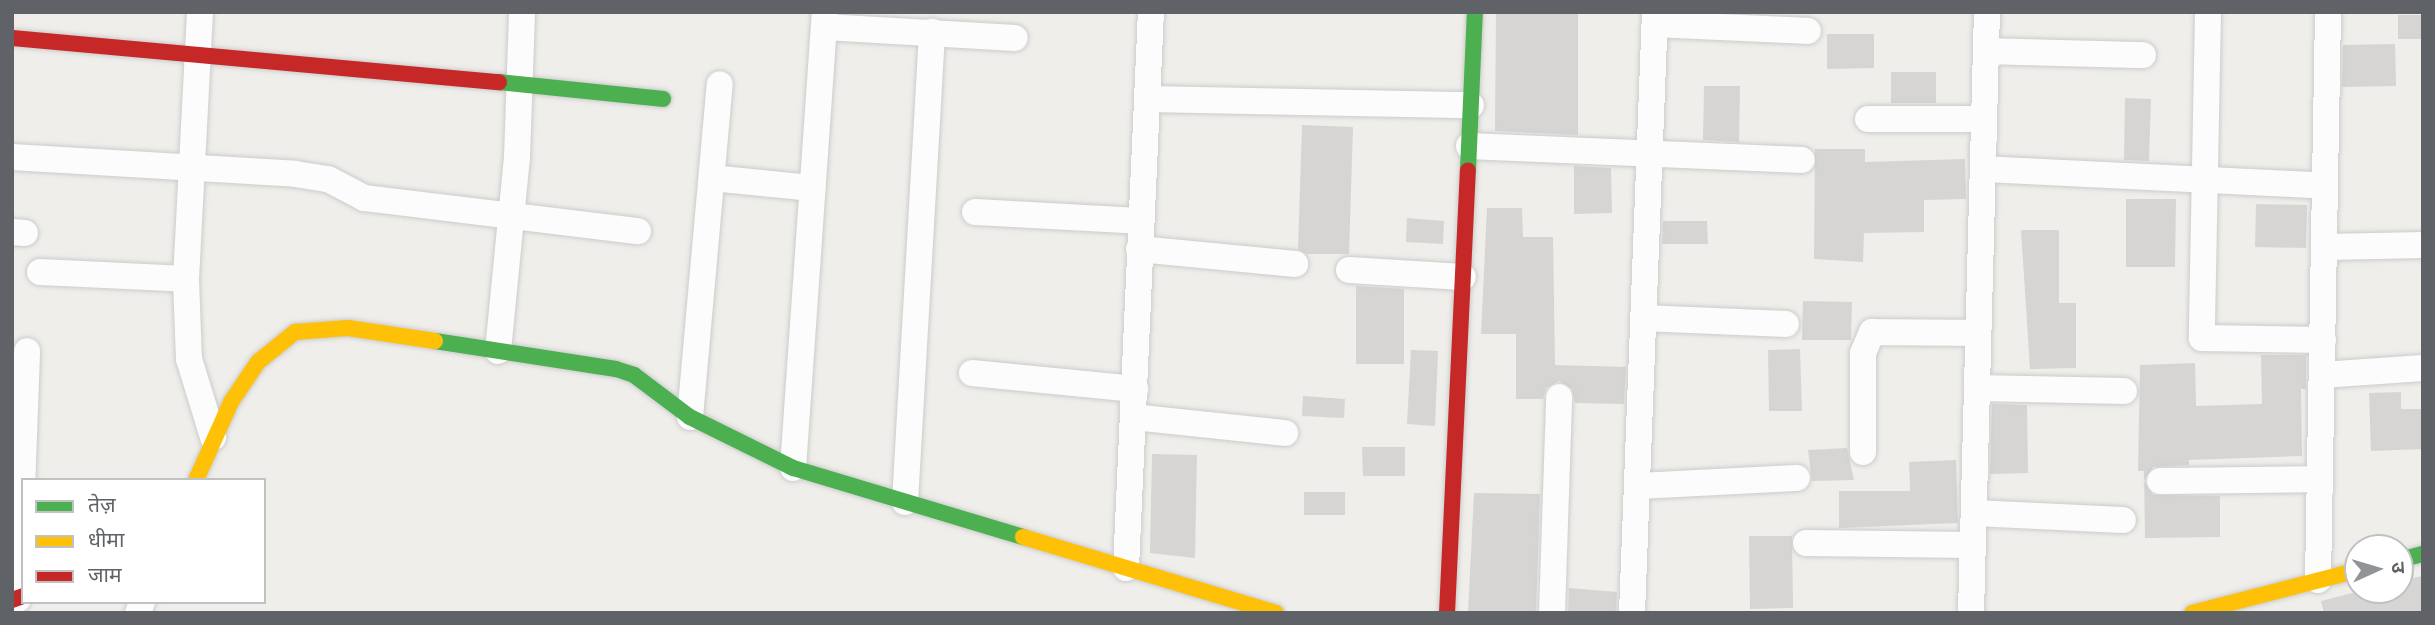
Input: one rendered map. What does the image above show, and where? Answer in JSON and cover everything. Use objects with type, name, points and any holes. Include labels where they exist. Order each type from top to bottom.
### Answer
[{"type":"street","points":[[200,12],[186,279],[189,359],[213,437]]},
{"type":"street","points":[[498,351],[512,216],[523,12]]},
{"type":"street","points":[[1126,568],[1151,12]]},
{"type":"street","points":[[1447,613],[1475,12]]},
{"type":"street","points":[[1971,613],[1987,12]]},
{"type":"street","points":[[2208,12],[2202,338],[2323,340]]},
{"type":"street","points":[[2318,580],[2328,12]]},
{"type":"street","points":[[1632,613],[1655,18],[1808,31]]},
{"type":"street","points":[[793,468],[825,20],[1016,38]]},
{"type":"street","points":[[905,502],[932,32]]},
{"type":"street","points":[[12,38],[196,51],[663,99]]},
{"type":"street","points":[[1986,51],[2143,55]]},
{"type":"street","points":[[690,417],[720,84]]},
{"type":"street","points":[[1147,99],[1471,105]]},
{"type":"street","points":[[1868,119],[1984,119]]},
{"type":"street","points":[[1469,146],[1802,160]]},
{"type":"street","points":[[12,157],[295,174],[328,179],[364,198],[639,231]]},
{"type":"street","points":[[1983,169],[2325,186]]},
{"type":"street","points":[[712,178],[813,188]]},
{"type":"street","points":[[975,212],[1140,221]]},
{"type":"street","points":[[2324,247],[2423,245]]},
{"type":"street","points":[[1139,248],[1295,264]]},
{"type":"street","points":[[1349,270],[1463,277]]},
{"type":"street","points":[[40,272],[186,279]]},
{"type":"street","points":[[1643,318],[1786,324]]},
{"type":"street","points":[[197,478],[213,437],[258,362],[295,332],[348,328],[634,375],[690,417],[793,468],[1276,613]]},
{"type":"street","points":[[1863,452],[1863,353],[1872,332],[1978,333]]},
{"type":"street","points":[[22,478],[27,351]]},
{"type":"street","points":[[2322,375],[2423,368]]},
{"type":"street","points":[[972,373],[1135,388]]},
{"type":"street","points":[[1977,388],[2124,391]]},
{"type":"street","points":[[1552,613],[1559,397]]},
{"type":"street","points":[[1133,417],[1285,433]]},
{"type":"street","points":[[1637,486],[1797,478]]},
{"type":"street","points":[[2160,481],[2320,479]]},
{"type":"street","points":[[1974,513],[2123,520]]},
{"type":"street","points":[[18,598],[21,516]]},
{"type":"street","points":[[1806,543],[1973,545]]},
{"type":"street","points":[[2192,613],[2258,604],[2318,580],[2344,574]]},
{"type":"building","points":[[1496,12],[1578,12],[1578,135],[1495,131]]},
{"type":"building","points":[[2398,15],[2423,15],[2423,39],[2398,39]]},
{"type":"building","points":[[1827,34],[1874,34],[1874,68],[1827,69]]},
{"type":"building","points":[[2395,44],[2396,86],[2342,87],[2343,45]]},
{"type":"building","points":[[1891,72],[1936,72],[1936,103],[1891,103]]},
{"type":"building","points":[[1704,86],[1740,86],[1739,142],[1703,140]]},
{"type":"building","points":[[2125,98],[2151,99],[2149,161],[2124,160]]},
{"type":"building","points":[[1302,125],[1353,127],[1349,254],[1307,254],[1298,249]]},
{"type":"building","points":[[1815,149],[1865,149],[1865,162],[1965,159],[1966,199],[1924,200],[1924,232],[1864,233],[1863,262],[1814,259]]},
{"type":"building","points":[[1574,166],[1611,168],[1612,213],[1574,214]]},
{"type":"building","points":[[2126,199],[2176,199],[2175,267],[2126,267]]},
{"type":"building","points":[[2256,204],[2307,205],[2306,248],[2255,247]]},
{"type":"building","points":[[1487,208],[1522,208],[1523,237],[1553,237],[1555,365],[1626,367],[1624,404],[1575,403],[1572,389],[1559,381],[1546,388],[1543,399],[1516,399],[1516,334],[1481,334]]},
{"type":"building","points":[[1407,218],[1444,221],[1443,244],[1406,242]]},
{"type":"building","points":[[1663,221],[1707,221],[1708,244],[1662,244]]},
{"type":"building","points":[[2021,230],[2059,230],[2059,303],[2076,303],[2076,368],[2030,369]]},
{"type":"building","points":[[1356,286],[1404,289],[1404,364],[1356,364]]},
{"type":"building","points":[[1803,301],[1852,302],[1851,340],[1802,340]]},
{"type":"building","points":[[1800,349],[1802,411],[1769,411],[1768,350]]},
{"type":"building","points":[[1411,350],[1438,351],[1435,426],[1407,424]]},
{"type":"building","points":[[2261,355],[2306,355],[2306,389],[2301,389],[2302,456],[2189,460],[2189,465],[2153,467],[2144,481],[2144,471],[2138,471],[2140,365],[2195,363],[2196,406],[2262,404]]},
{"type":"building","points":[[2401,392],[2401,409],[2423,409],[2423,449],[2371,451],[2369,393]]},
{"type":"building","points":[[1303,396],[1345,399],[1344,418],[1302,416]]},
{"type":"building","points":[[1992,404],[2027,405],[2028,473],[1990,474]]},
{"type":"building","points":[[1362,447],[1405,447],[1405,476],[1363,476]]},
{"type":"building","points":[[1847,448],[1854,480],[1812,481],[1808,450]]},
{"type":"building","points":[[1152,454],[1197,455],[1195,558],[1150,553]]},
{"type":"building","points":[[1956,460],[1958,523],[1839,528],[1839,491],[1910,491],[1909,462]]},
{"type":"building","points":[[2144,481],[2153,495],[2220,496],[2220,537],[2145,538]]},
{"type":"building","points":[[1304,492],[1345,492],[1345,515],[1304,515]]},
{"type":"building","points":[[1474,493],[1540,494],[1536,613],[1468,613]]},
{"type":"building","points":[[1749,536],[1792,536],[1793,608],[1750,609]]},
{"type":"building","points":[[2423,576],[2423,613],[2324,613],[2321,601],[2344,595],[2344,604],[2414,604],[2414,578]]},
{"type":"building","points":[[1569,588],[1617,592],[1616,613],[1568,613]]},
{"type":"traffic: fast","points":[[1468,170],[1475,12]]},
{"type":"traffic: fast","points":[[499,82],[663,99]]},
{"type":"traffic: fast","points":[[435,341],[616,369],[634,375],[690,417],[793,468],[1023,537]]},
{"type":"traffic: fast","points":[[2414,556],[2423,554]]},
{"type":"traffic: slow","points":[[197,478],[231,402],[258,362],[295,332],[348,328],[435,341]]},
{"type":"traffic: slow","points":[[1023,537],[1276,613]]},
{"type":"traffic: slow","points":[[2192,613],[2344,574]]},
{"type":"traffic: jam","points":[[12,38],[499,82]]},
{"type":"traffic: jam","points":[[1447,613],[1468,170]]},
{"type":"traffic: jam","points":[[12,600],[21,597]]}]
